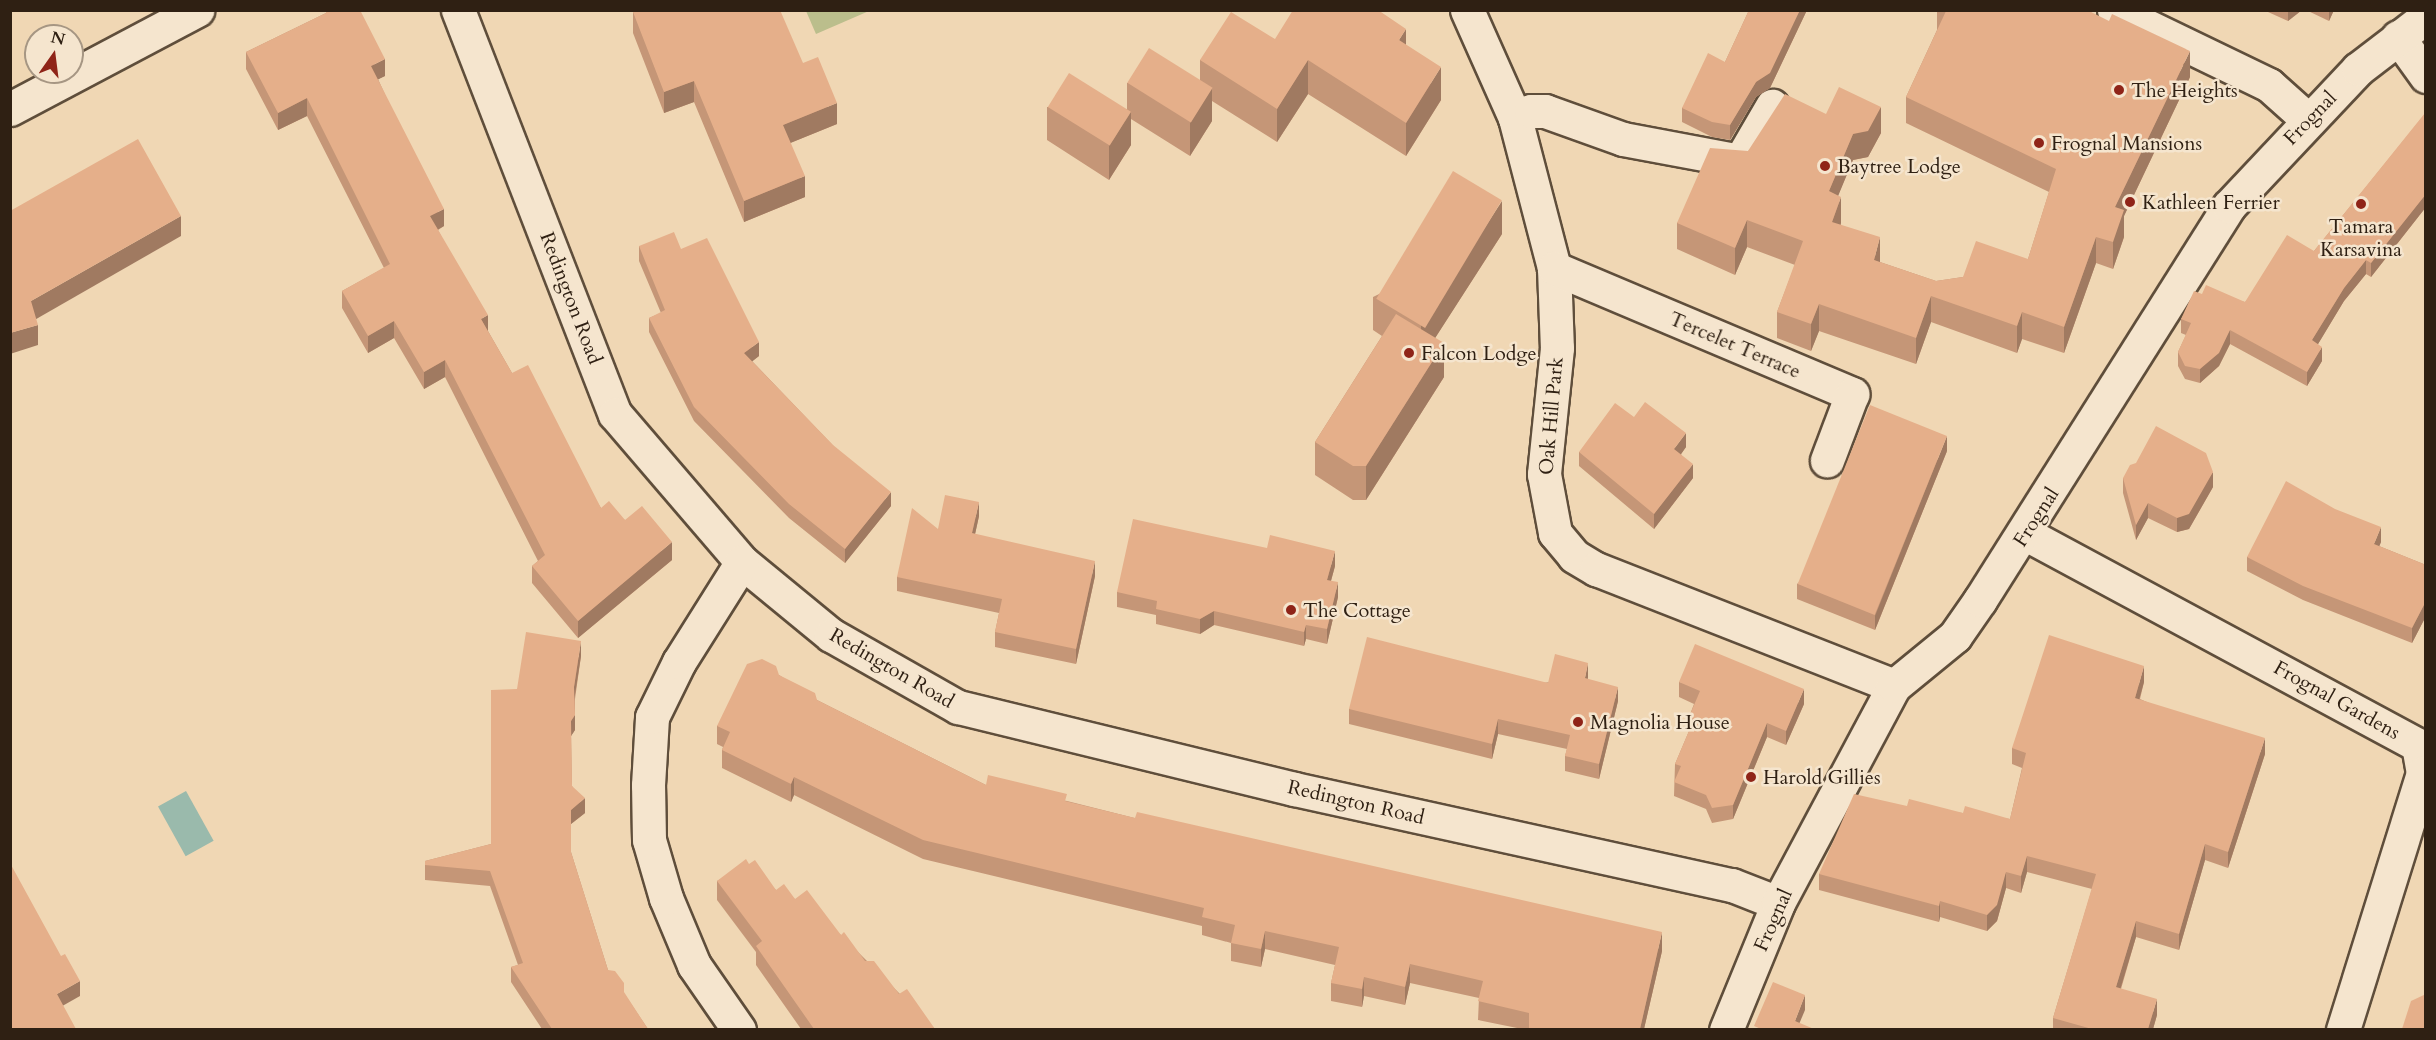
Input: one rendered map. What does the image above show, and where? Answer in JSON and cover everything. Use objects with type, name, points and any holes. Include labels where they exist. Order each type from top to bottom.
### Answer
[{"type":"street","points":[[10,108],[197,10]]},
{"type":"street","name":"Redington Road","points":[[458,10],[615,414],[742,562],[831,635],[958,707],[1294,789],[1732,885],[1778,903]]},
{"type":"street","name":"Oak Hill Park","points":[[1467,10],[1515,118],[1554,268],[1557,348],[1544,474],[1555,532],[1574,556],[1596,569],[1894,686]]},
{"type":"street","points":[[2114,10],[2269,84],[2307,119]]},
{"type":"street","name":"Frognal","points":[[1726,1029],[1778,903],[1894,686],[1955,636],[2026,534],[2229,206],[2307,119],[2358,69],[2426,17]]},
{"type":"street","points":[[2398,37],[2426,76]]},
{"type":"street","points":[[1515,118],[1531,111],[1545,111],[1623,139],[1740,161],[1772,106]]},
{"type":"street","name":"Tercelet Terrace","points":[[1554,268],[1852,394],[1827,460]]},
{"type":"street","name":"Frognal Gardens","points":[[2026,534],[2298,677],[2418,745],[2423,773],[2343,1029]]},
{"type":"street","points":[[739,1029],[694,965],[666,898],[649,840],[648,785],[652,717],[679,662],[742,562]]},
{"type":"green space","points":[[806,11],[869,11],[816,34]]},
{"type":"shaded area","points":[[186,791],[214,841],[186,856],[158,807]]},
{"type":"building","points":[[326,10],[360,10],[385,59],[371,66],[444,209],[430,216],[488,315],[481,319],[512,373],[528,365],[601,508],[609,501],[625,520],[642,506],[672,542],[578,621],[532,566],[545,555],[445,360],[424,372],[394,321],[368,336],[342,291],[390,264],[307,98],[278,113],[246,52],[326,13]]},
{"type":"building","points":[[636,10],[780,10],[803,63],[818,57],[837,103],[783,125],[805,176],[744,201],[694,81],[664,92],[633,12]]},
{"type":"building","points":[[1293,10],[1378,10],[1406,29],[1399,40],[1441,67],[1406,123],[1308,60],[1277,109],[1200,60],[1231,12],[1275,39]]},
{"type":"building","points":[[1749,10],[1800,10],[1770,73],[1756,82],[1730,125],[1712,122],[1682,108],[1708,53],[1725,62]]},
{"type":"building","points":[[1944,10],[2087,10],[2109,21],[2112,14],[2190,51],[2115,207],[2124,210],[2113,242],[2096,237],[2064,327],[2022,312],[2017,326],[1931,296],[1916,338],[1819,304],[1811,324],[1777,312],[1803,241],[1747,220],[1735,248],[1677,223],[1710,148],[1748,151],[1785,94],[1826,114],[1839,87],[1881,107],[1868,131],[1853,134],[1829,191],[1841,197],[1832,222],[1880,237],[1874,260],[1936,281],[1963,277],[1976,241],[2028,259],[2056,169],[1906,97],[1946,11]]},
{"type":"building","points":[[1149,48],[1213,88],[1191,123],[1127,83]]},
{"type":"building","points":[[1069,73],[1131,112],[1110,146],[1048,107]]},
{"type":"building","points":[[2425,113],[2426,194],[2371,263],[2366,260],[2344,288],[2312,340],[2322,347],[2307,372],[2230,330],[2219,353],[2200,369],[2185,366],[2178,352],[2191,323],[2181,319],[2194,291],[2202,294],[2206,285],[2245,302],[2287,235],[2314,251]]},
{"type":"building","points":[[138,139],[181,216],[31,301],[38,325],[10,333],[10,211]]},
{"type":"building","points":[[1453,171],[1502,200],[1425,328],[1376,299]]},
{"type":"building","points":[[674,232],[681,249],[707,238],[759,342],[744,353],[833,445],[891,492],[845,549],[789,504],[694,407],[649,318],[665,310],[639,246]]},
{"type":"building","points":[[1396,314],[1444,343],[1366,466],[1353,466],[1315,442]]},
{"type":"building","points":[[1645,402],[1686,433],[1674,449],[1693,464],[1654,514],[1579,452],[1615,403],[1634,417]]},
{"type":"building","points":[[1870,405],[1947,436],[1875,615],[1798,584]]},
{"type":"building","points":[[2156,426],[2206,453],[2213,472],[2189,514],[2177,518],[2148,503],[2136,525],[2123,478],[2130,465],[2136,463]]},
{"type":"building","points":[[2286,481],[2335,509],[2381,527],[2374,544],[2426,565],[2426,601],[2412,628],[2303,586],[2247,557]]},
{"type":"building","points":[[945,495],[979,502],[972,533],[1095,561],[1076,649],[995,632],[1002,599],[897,577],[912,508],[938,529]]},
{"type":"building","points":[[1133,519],[1267,548],[1270,535],[1335,551],[1327,580],[1338,582],[1327,629],[1306,625],[1304,632],[1214,611],[1200,619],[1156,609],[1157,601],[1117,592]]},
{"type":"building","points":[[526,632],[581,641],[574,687],[575,715],[571,721],[572,786],[585,798],[571,810],[571,852],[608,970],[615,971],[624,983],[624,992],[648,1029],[552,1029],[511,967],[523,963],[490,871],[425,865],[425,861],[491,844],[491,690],[517,689]]},
{"type":"building","points":[[2049,635],[2144,666],[2135,698],[2265,738],[2228,852],[2205,844],[2179,934],[2136,921],[2116,987],[2157,999],[2148,1029],[2092,1029],[2053,1018],[2096,874],[2027,856],[2021,876],[2006,872],[1997,905],[1987,915],[1940,901],[1939,906],[1819,874],[1854,794],[1907,806],[1909,799],[1963,813],[1965,806],[2010,819],[2026,753],[2012,748]]},
{"type":"building","points":[[1367,637],[1548,683],[1555,654],[1588,663],[1585,678],[1618,687],[1599,764],[1565,756],[1570,735],[1498,719],[1492,744],[1349,709]]},
{"type":"building","points":[[1695,644],[1804,689],[1786,731],[1767,723],[1733,805],[1712,808],[1706,795],[1674,782],[1681,766],[1675,764],[1694,719],[1689,717],[1700,691],[1679,682]]},
{"type":"building","points":[[762,659],[776,666],[779,675],[815,693],[817,700],[986,785],[988,775],[1067,794],[1065,801],[1135,818],[1137,812],[1662,932],[1640,1029],[1529,1029],[1529,1013],[1478,1001],[1483,981],[1410,964],[1405,987],[1364,977],[1362,989],[1331,983],[1339,947],[1265,931],[1261,949],[1231,943],[1235,925],[1202,917],[1204,908],[923,840],[794,777],[791,784],[722,750],[730,732],[717,726],[747,664]]},
{"type":"building","points":[[746,859],[749,864],[755,860],[776,890],[784,884],[795,899],[807,890],[841,935],[844,932],[865,961],[874,961],[899,994],[907,989],[935,1029],[814,1029],[756,946],[762,941],[717,881]]},
{"type":"building","points":[[10,863],[61,956],[65,954],[80,981],[57,994],[76,1029],[10,1029]]},
{"type":"building","points":[[1773,982],[1805,995],[1795,1021],[1814,1029],[1761,1029],[1754,1026]]},
{"type":"building","points":[[2426,994],[2426,1029],[2402,1029],[2411,1001]]},
{"type":"place","name":"The Heights","points":[[2119,90]]},
{"type":"place","name":"Frognal Mansions","points":[[2039,143]]},
{"type":"place","name":"Baytree Lodge","points":[[1825,166]]},
{"type":"place","name":"Kathleen Ferrier","points":[[2130,202]]},
{"type":"place","name":"Tamara Karsavina","points":[[2361,204]]},
{"type":"place","name":"Falcon Lodge","points":[[1409,353]]},
{"type":"place","name":"The Cottage","points":[[1291,610]]},
{"type":"place","name":"Magnolia House","points":[[1578,722]]},
{"type":"place","name":"Harold Gillies","points":[[1751,777]]}]
